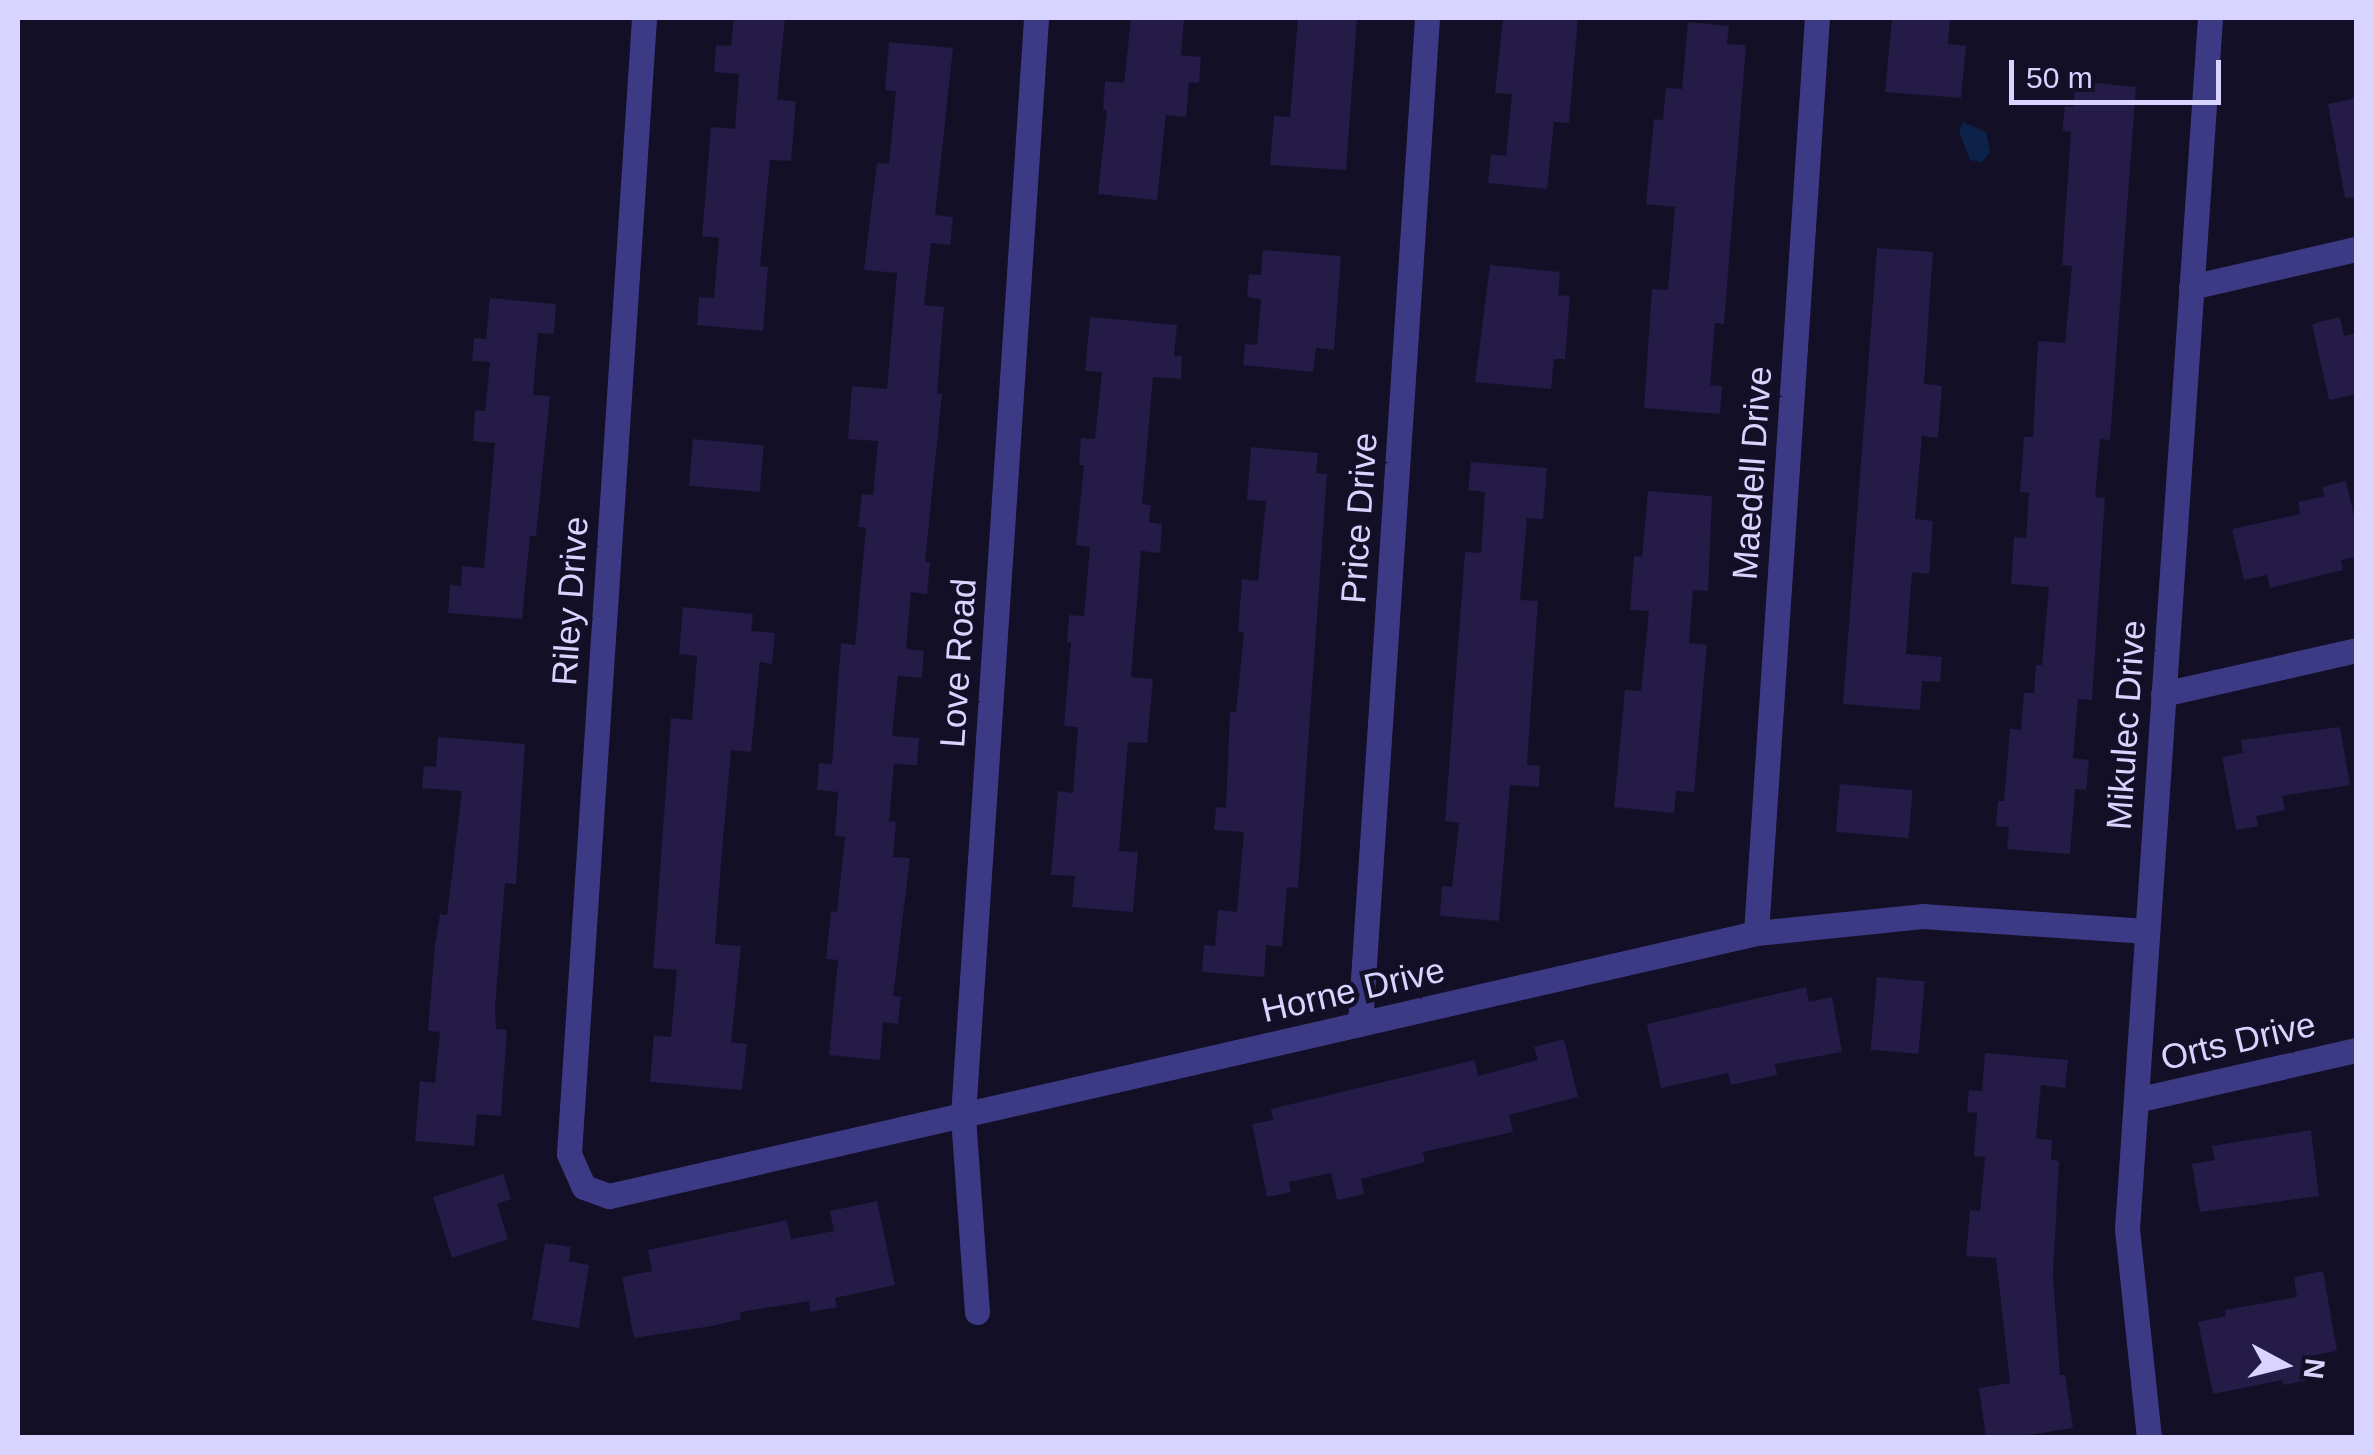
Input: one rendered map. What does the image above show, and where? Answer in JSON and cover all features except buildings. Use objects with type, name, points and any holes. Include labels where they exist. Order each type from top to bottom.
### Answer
[{"type":"street","name":"Riley Drive","points":[[584,1187],[569,1154],[644,18]]},
{"type":"street","name":"Love Road","points":[[978,1312],[963,1115],[1036,18]]},
{"type":"street","name":"Price Drive","points":[[1360,1024],[1427,18]]},
{"type":"street","name":"Maedell Drive","points":[[1756,933],[1818,18]]},
{"type":"street","name":"Mikulec Drive","points":[[2149,1438],[2127,1229],[2210,18]]},
{"type":"street","points":[[2190,287],[2356,249]]},
{"type":"street","points":[[2163,694],[2356,650]]},
{"type":"street","name":"Horne Drive","points":[[584,1187],[609,1196],[1756,933],[1922,916],[2147,930]]},
{"type":"street","name":"Orts Drive","points":[[2136,1100],[2356,1050]]},
{"type":"water","points":[[1963,122],[1986,132],[1990,152],[1982,162],[1970,160],[1959,131]]}]
